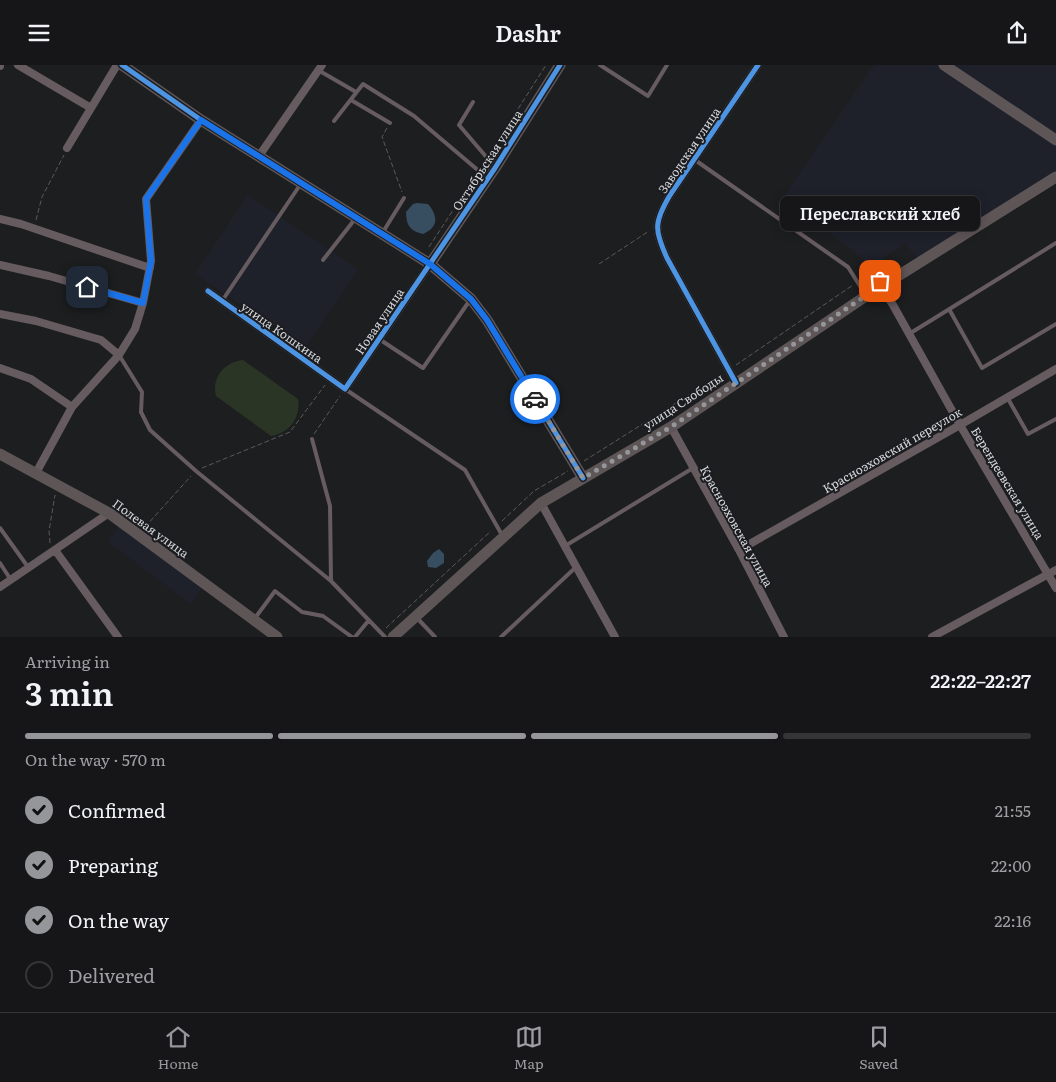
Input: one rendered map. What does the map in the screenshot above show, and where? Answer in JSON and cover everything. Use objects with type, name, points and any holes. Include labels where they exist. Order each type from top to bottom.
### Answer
[{"type":"street","points":[[18,65],[91,108]]},
{"type":"street","points":[[67,148],[117,65]]},
{"type":"street","points":[[122,65],[201,120],[430,264],[471,299],[487,320],[583,478]]},
{"type":"street","name":"Октябрьская улица","points":[[430,264],[488,179],[560,65]]},
{"type":"street","name":"Заводская улица","points":[[658,225],[662,209],[758,65]]},
{"type":"street","points":[[944,65],[1056,140]]},
{"type":"street","points":[[259,156],[320,67]]},
{"type":"street","points":[[36,473],[72,407],[119,355],[136,329],[151,261],[146,199],[201,120]]},
{"type":"street","name":"улица Свободы","points":[[393,637],[541,503],[671,427],[881,284],[1056,177]]},
{"type":"street","points":[[0,219],[150,268]]},
{"type":"street","points":[[658,225],[658,237],[668,258],[736,383]]},
{"type":"street","name":"Новая улица","points":[[345,389],[430,264]]},
{"type":"street","points":[[0,265],[49,276],[143,303]]},
{"type":"street","name":"Берендеевская улица","points":[[881,284],[960,425],[1052,572],[1056,588]]},
{"type":"street","name":"улица Кошкина","points":[[208,291],[345,389]]},
{"type":"street","points":[[0,315],[36,321],[101,340],[119,355]]},
{"type":"street","points":[[0,368],[31,379],[72,407]]},
{"type":"street","name":"Красноэховский переулок","points":[[738,550],[1056,369]]},
{"type":"street","name":"Красноэховская улица","points":[[671,427],[784,637]]},
{"type":"street","name":"Полевая улица","points":[[0,454],[109,513],[278,637]]},
{"type":"street","points":[[541,503],[615,637]]},
{"type":"street","points":[[0,587],[109,513]]},
{"type":"street","points":[[54,551],[118,637]]},
{"type":"street","points":[[932,637],[1052,572]]},
{"type":"lane","points":[[600,65],[648,96],[667,65]]},
{"type":"lane","points":[[320,67],[356,93]]},
{"type":"lane","points":[[334,121],[362,84],[414,116],[488,179]]},
{"type":"lane","points":[[351,100],[390,123]]},
{"type":"lane","points":[[473,102],[459,125],[495,168]]},
{"type":"lane","points":[[695,160],[848,267],[866,296]]},
{"type":"lane","points":[[222,301],[302,183]]},
{"type":"lane","points":[[382,234],[404,198]]},
{"type":"lane","points":[[323,260],[356,217]]},
{"type":"lane","points":[[909,334],[1056,243]]},
{"type":"lane","points":[[379,339],[423,368],[471,299]]},
{"type":"lane","points":[[949,309],[982,368],[1056,324]]},
{"type":"lane","points":[[119,355],[142,391],[141,412],[150,430],[196,471],[331,581],[385,637]]},
{"type":"lane","points":[[345,389],[465,470],[503,537]]},
{"type":"lane","points":[[1007,397],[1028,434],[1056,419]]},
{"type":"lane","points":[[312,439],[330,506],[331,581]]},
{"type":"lane","points":[[565,546],[693,468]]},
{"type":"lane","points":[[0,528],[29,568]]},
{"type":"lane","points":[[0,563],[11,580]]},
{"type":"lane","points":[[501,637],[576,567]]},
{"type":"lane","points":[[254,620],[275,591],[302,612],[323,616],[354,637],[369,620]]},
{"type":"lane","points":[[416,617],[435,637]]},
{"type":"path","points":[[390,123],[382,137],[404,198]]},
{"type":"path","points":[[34,229],[42,197],[67,148]]},
{"type":"path","points":[[599,264],[658,225]]},
{"type":"path","points":[[138,534],[196,471],[290,432],[330,378]]},
{"type":"path","points":[[312,439],[345,389]]},
{"type":"path","points":[[54,551],[49,531],[58,485]]},
{"type":"shaded area","points":[[874,65],[943,65],[1056,141],[1056,175],[918,260],[905,243],[869,269],[861,258],[784,196]]},
{"type":"shaded area","points":[[946,65],[1056,65],[1056,139]]},
{"type":"shaded area","points":[[248,195],[358,269],[305,348],[195,274]]},
{"type":"shaded area","points":[[121,522],[205,584],[191,604],[108,542]]},
{"type":"green space","points":[[243,360],[298,399],[296,418],[283,432],[271,436],[216,396],[216,383],[221,372],[230,364]]},
{"type":"water","points":[[413,204],[428,204],[435,217],[432,228],[423,234],[412,229],[407,221],[406,212]]},
{"type":"water","points":[[439,549],[444,554],[444,563],[436,568],[428,567],[427,561]]},
{"type":"cycle path","points":[[122,65],[201,120],[430,264],[471,299],[487,320],[583,478]]},
{"type":"cycle path","points":[[208,291],[345,389],[495,168],[560,65]]},
{"type":"cycle path","points":[[736,383],[667,258],[658,233],[658,226],[661,212],[670,195],[758,65]]},
{"type":"way so far","points":[[535,399],[583,478],[671,427],[882,285],[880,281]]},
{"type":"place","name":"Переславский хлеб","points":[[880,281]]},
{"type":"route","points":[[87,287],[143,303],[151,261],[146,199],[201,120],[430,264],[471,299],[479,309],[535,399]]}]
